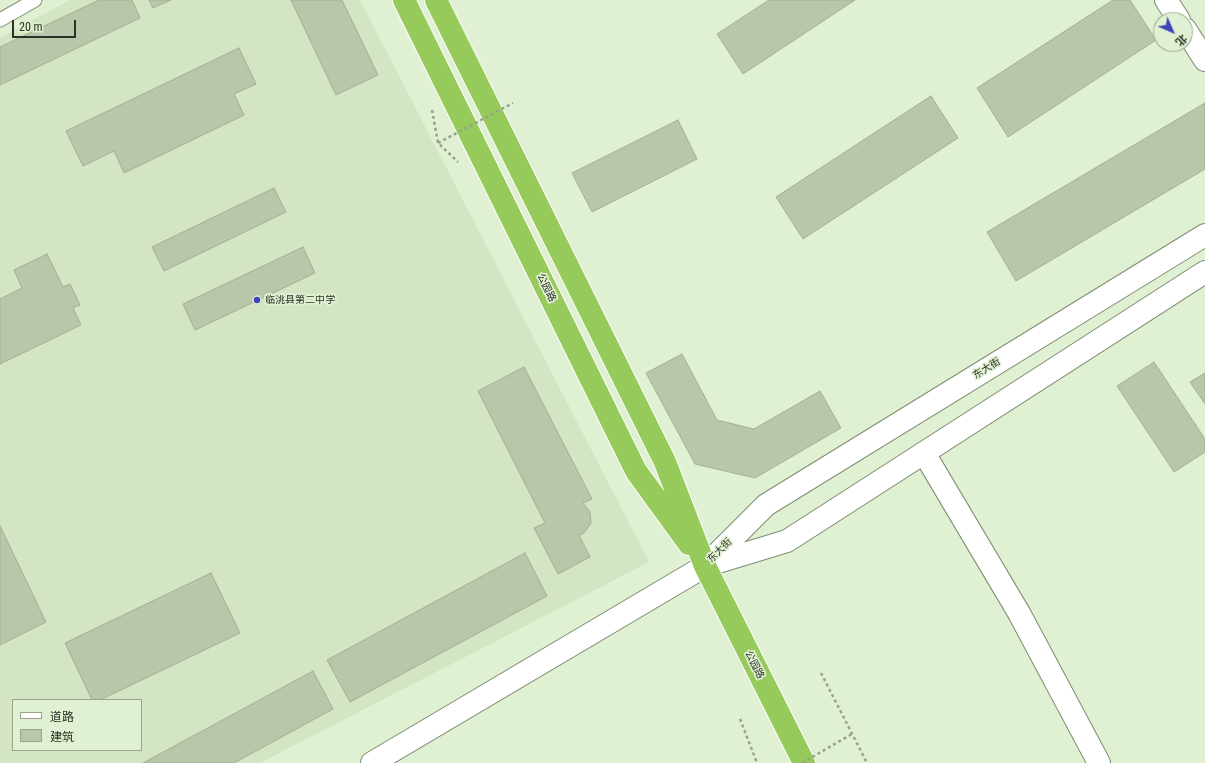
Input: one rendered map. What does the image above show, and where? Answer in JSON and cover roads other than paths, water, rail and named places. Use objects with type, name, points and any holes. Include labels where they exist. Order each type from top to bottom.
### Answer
[{"type":"highway","name":"公园路","points":[[404,0],[636,472],[705,566]]},
{"type":"highway","name":"公园路","points":[[436,0],[665,462],[705,566],[803,763]]},
{"type":"main road","points":[[1166,0],[1174,12]]},
{"type":"main road","points":[[1193,41],[1205,60]]},
{"type":"main road","name":"东大街","points":[[705,566],[766,505],[1205,235]]},
{"type":"main road","name":"东大街","points":[[705,566],[786,541],[1205,272]]},
{"type":"main road","points":[[924,453],[1019,613],[1099,763]]},
{"type":"main road","points":[[372,763],[705,566]]},
{"type":"lane","points":[[0,20],[35,0]]},
{"type":"place","name":"临洮县第二中学","points":[[257,300]]}]
